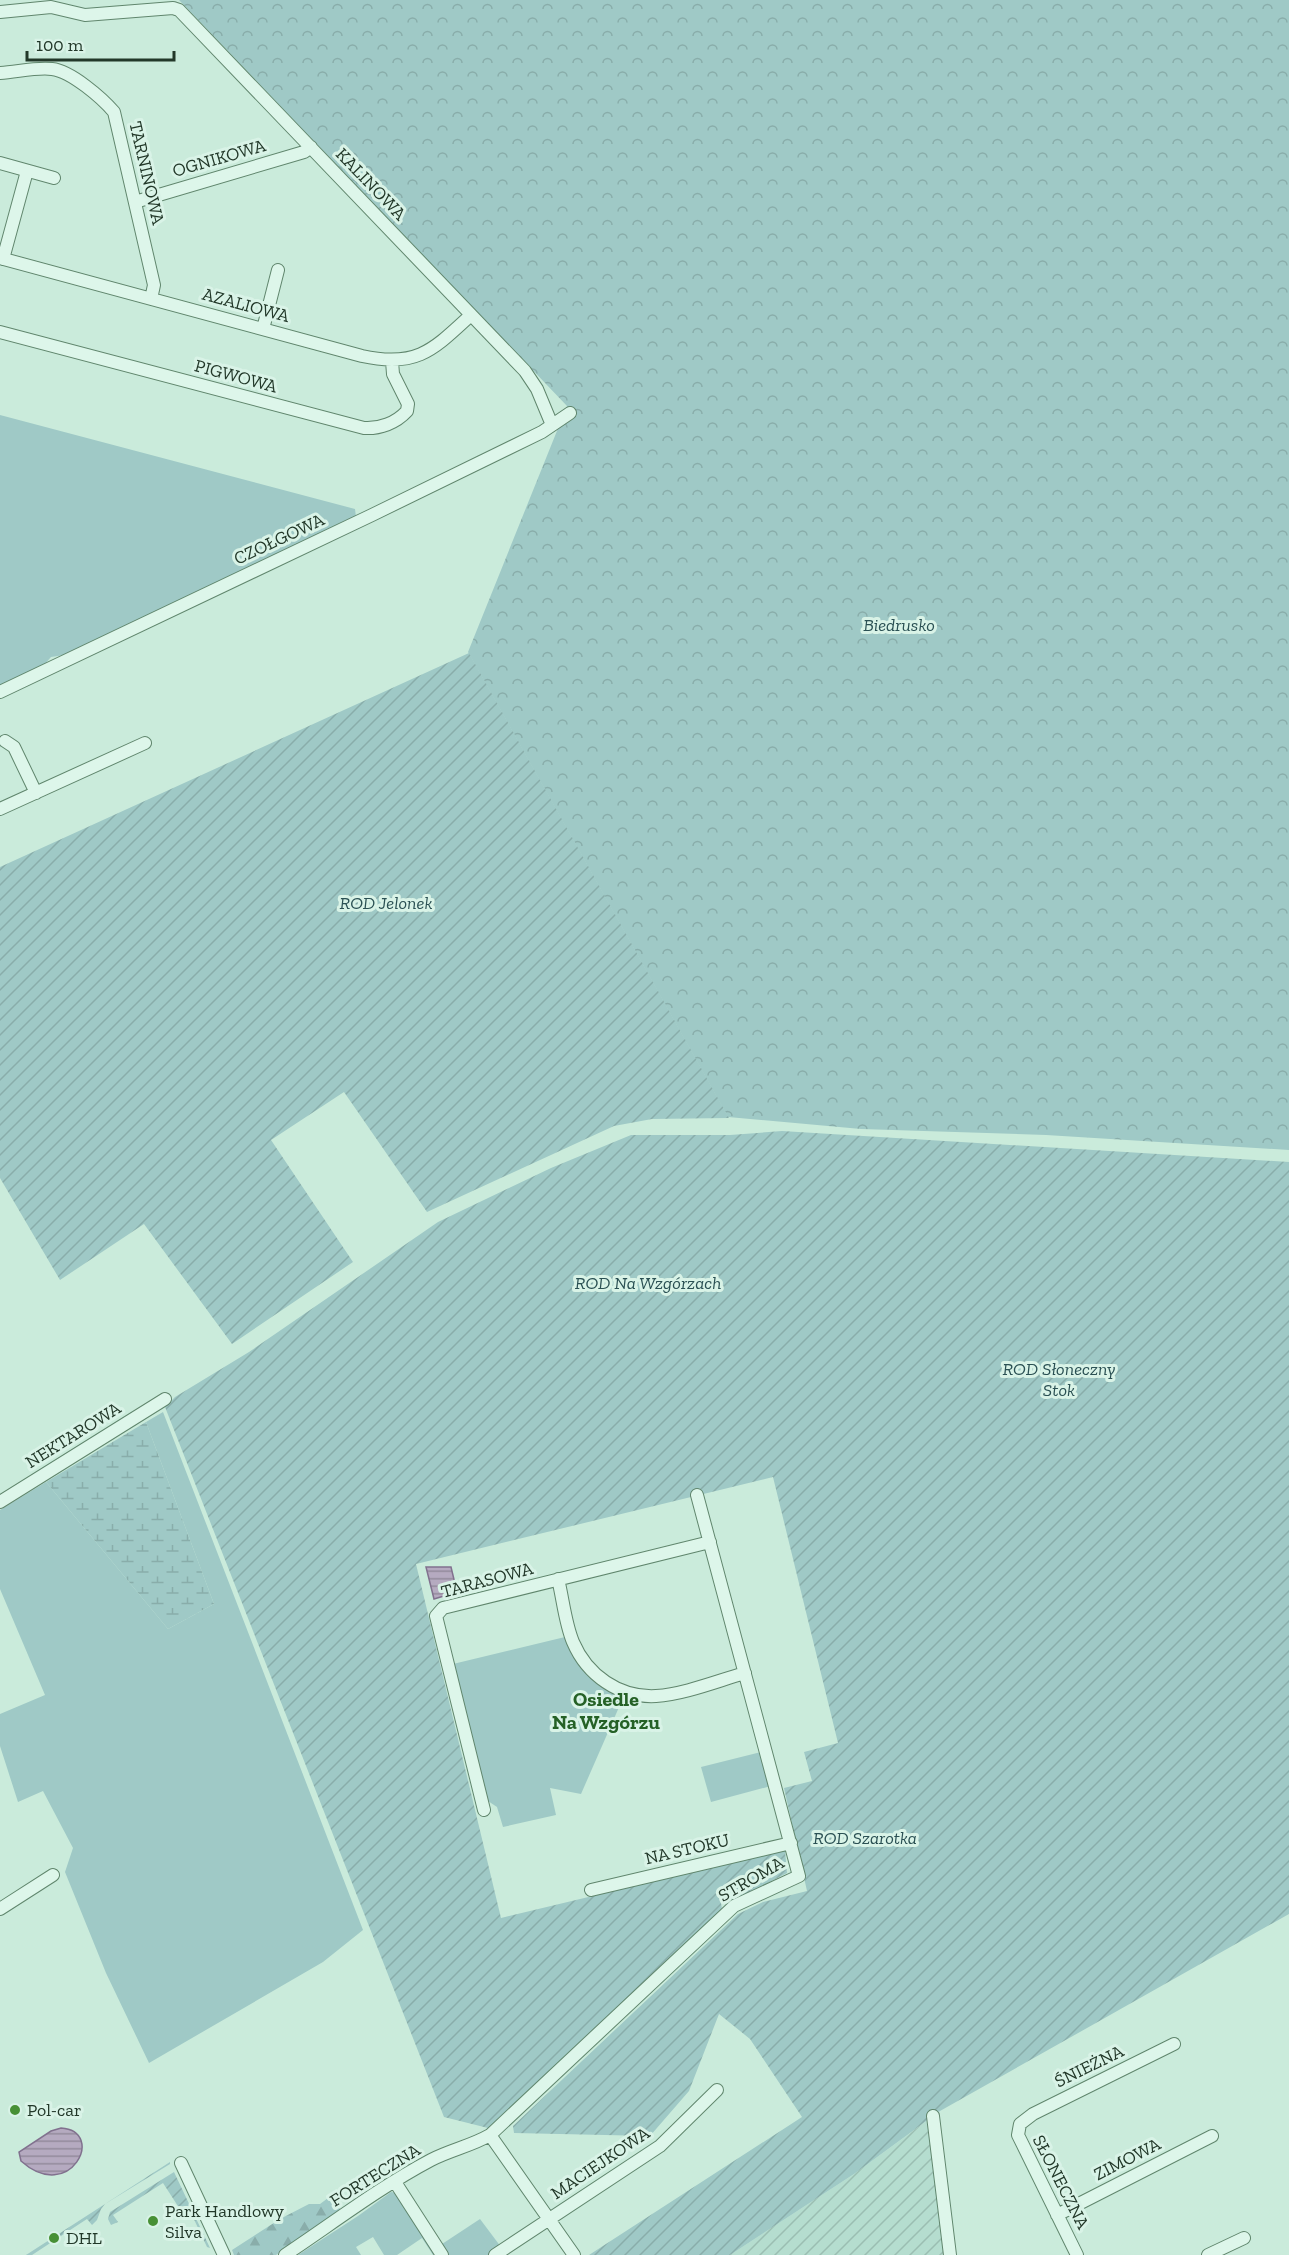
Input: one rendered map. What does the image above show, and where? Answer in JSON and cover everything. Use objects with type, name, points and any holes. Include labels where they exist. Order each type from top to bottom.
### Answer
[{"type":"street","name":"KALINOWA","points":[[0,12],[51,7],[85,15],[135,5],[179,10],[525,371],[537,389],[552,425]]},
{"type":"street","name":"TARNINOWA","points":[[0,73],[52,68],[68,74],[106,103],[114,112],[154,285],[151,299]]},
{"type":"street","name":"OGNIKOWA","points":[[135,202],[304,152],[311,147]]},
{"type":"street","points":[[0,163],[54,178]]},
{"type":"street","points":[[2,259],[27,171]]},
{"type":"street","name":"AZALIOWA","points":[[2,259],[362,356],[392,361],[404,360],[439,344],[471,315]]},
{"type":"street","points":[[263,329],[278,270]]},
{"type":"street","name":"PIGWOWA","points":[[0,332],[364,428],[376,429],[400,418],[407,411],[408,404],[393,374],[392,361]]},
{"type":"street","name":"CZOŁGOWA","points":[[0,692],[372,515],[552,425],[570,413]]},
{"type":"street","points":[[5,741],[14,747],[36,793]]},
{"type":"street","points":[[0,809],[146,743]]},
{"type":"street","name":"NEKTAROWA","points":[[0,1502],[165,1399]]},
{"type":"street","name":"STROMA","points":[[490,2135],[734,1906],[799,1876],[697,1495]]},
{"type":"street","name":"TARASOWA","points":[[484,1810],[436,1616],[443,1608],[710,1542]]},
{"type":"street","points":[[558,1579],[571,1639],[597,1676],[613,1687],[632,1694],[657,1696],[745,1673]]},
{"type":"street","name":"NA STOKU","points":[[591,1890],[791,1844]]},
{"type":"street","points":[[0,1910],[53,1875]]},
{"type":"street","name":"ŚNIEŻNA","points":[[1020,2124],[1033,2114],[1174,2044]]},
{"type":"street","name":"MACIEJKOWA","points":[[495,2255],[660,2146],[717,2091]]},
{"type":"street","points":[[933,2116],[950,2255]]},
{"type":"street","name":"SŁONECZNA","points":[[1020,2124],[1018,2135],[1077,2255]]},
{"type":"street","points":[[490,2135],[574,2255]]},
{"type":"street","name":"FORTECZNA","points":[[285,2255],[433,2159],[490,2135]]},
{"type":"street","name":"ZIMOWA","points":[[1058,2214],[1212,2136]]},
{"type":"street","points":[[181,2163],[224,2255]]},
{"type":"street","points":[[395,2182],[442,2255]]},
{"type":"street","points":[[1208,2255],[1244,2238]]},
{"type":"shaded area","points":[[426,1567],[451,1567],[457,1592],[434,1599]]},
{"type":"shaded area","points":[[928,2120],[944,2255],[730,2255],[854,2174]]},
{"type":"shaded area","points":[[61,2128],[74,2132],[81,2141],[81,2151],[77,2162],[67,2171],[54,2175],[39,2172],[21,2161],[19,2152],[51,2131]]},
{"type":"green space","name":"Biedrusko","points":[[179,0],[1289,0],[1289,1150],[1046,1135],[861,1129],[728,1117],[468,652],[567,406]]},
{"type":"green space","points":[[0,415],[355,509],[356,517],[71,654],[51,657],[44,665],[0,688]]},
{"type":"green space","name":"ROD Jelonek","points":[[469,653],[729,1118],[652,1119],[614,1126],[427,1212],[344,1092],[271,1140],[353,1262],[232,1344],[144,1224],[60,1280],[0,1178],[0,867]]},
{"type":"green space","points":[[782,1131],[1289,1162],[1289,1914],[940,2111],[854,2174],[730,2255],[589,2255],[802,2117],[750,2039],[719,2014],[689,2091],[650,2136],[514,2133],[513,2126],[738,1914],[763,1902],[807,1891],[784,1788],[812,1781],[804,1752],[838,1743],[773,1477],[416,1564],[501,1918],[785,1850],[787,1873],[735,1900],[721,1903],[722,1909],[488,2128],[444,2117],[165,1407],[175,1397],[249,1352],[438,1222],[551,1168],[631,1135],[730,1135]]},
{"type":"green space","points":[[163,1412],[363,1930],[323,1962],[149,2063],[106,1973],[65,1872],[73,1848],[43,1791],[18,1802],[0,1746],[0,1714],[45,1695],[0,1589],[0,1510],[46,1482],[168,1629],[214,1604],[146,1422]]},
{"type":"green space","points":[[146,1422],[214,1604],[168,1629],[46,1482]]},
{"type":"green space","points":[[565,1637],[581,1666],[604,1686],[623,1698],[581,1794],[550,1788],[556,1815],[503,1827],[497,1807],[485,1799],[453,1664]]},
{"type":"green space","points":[[761,1752],[771,1786],[711,1802],[701,1767]]},
{"type":"green space","points":[[170,2162],[105,2204],[92,2225],[87,2219],[32,2255],[26,2255]]},
{"type":"green space","points":[[174,2172],[210,2248],[207,2247],[191,2213],[185,2217],[163,2183],[113,2215],[118,2222],[111,2225],[108,2219],[110,2212]]},
{"type":"green space","points":[[391,2192],[397,2193],[439,2255],[433,2255],[422,2238],[397,2255],[384,2255],[373,2237],[356,2247],[361,2255],[298,2255],[358,2216]]},
{"type":"green space","points":[[332,2195],[341,2211],[276,2255],[234,2255],[232,2250],[280,2219],[309,2204],[320,2204]]},
{"type":"green space","points":[[480,2219],[501,2247],[489,2255],[445,2255],[439,2246]]},
{"type":"place","name":"Pol-car","points":[[15,2110]]},
{"type":"place","name":"Park Handlowy Silva","points":[[153,2221]]},
{"type":"place","name":"DHL","points":[[54,2238]]},
{"type":"district","name":"Osiedle Na Wzgórzu","points":[[606,1710]]},
{"type":"park label","name":"ROD Na Wzgórzach","points":[[648,1283]]},
{"type":"park label","name":"ROD Słoneczny Stok","points":[[1059,1379]]},
{"type":"park label","name":"ROD Szarotka","points":[[865,1838]]}]
